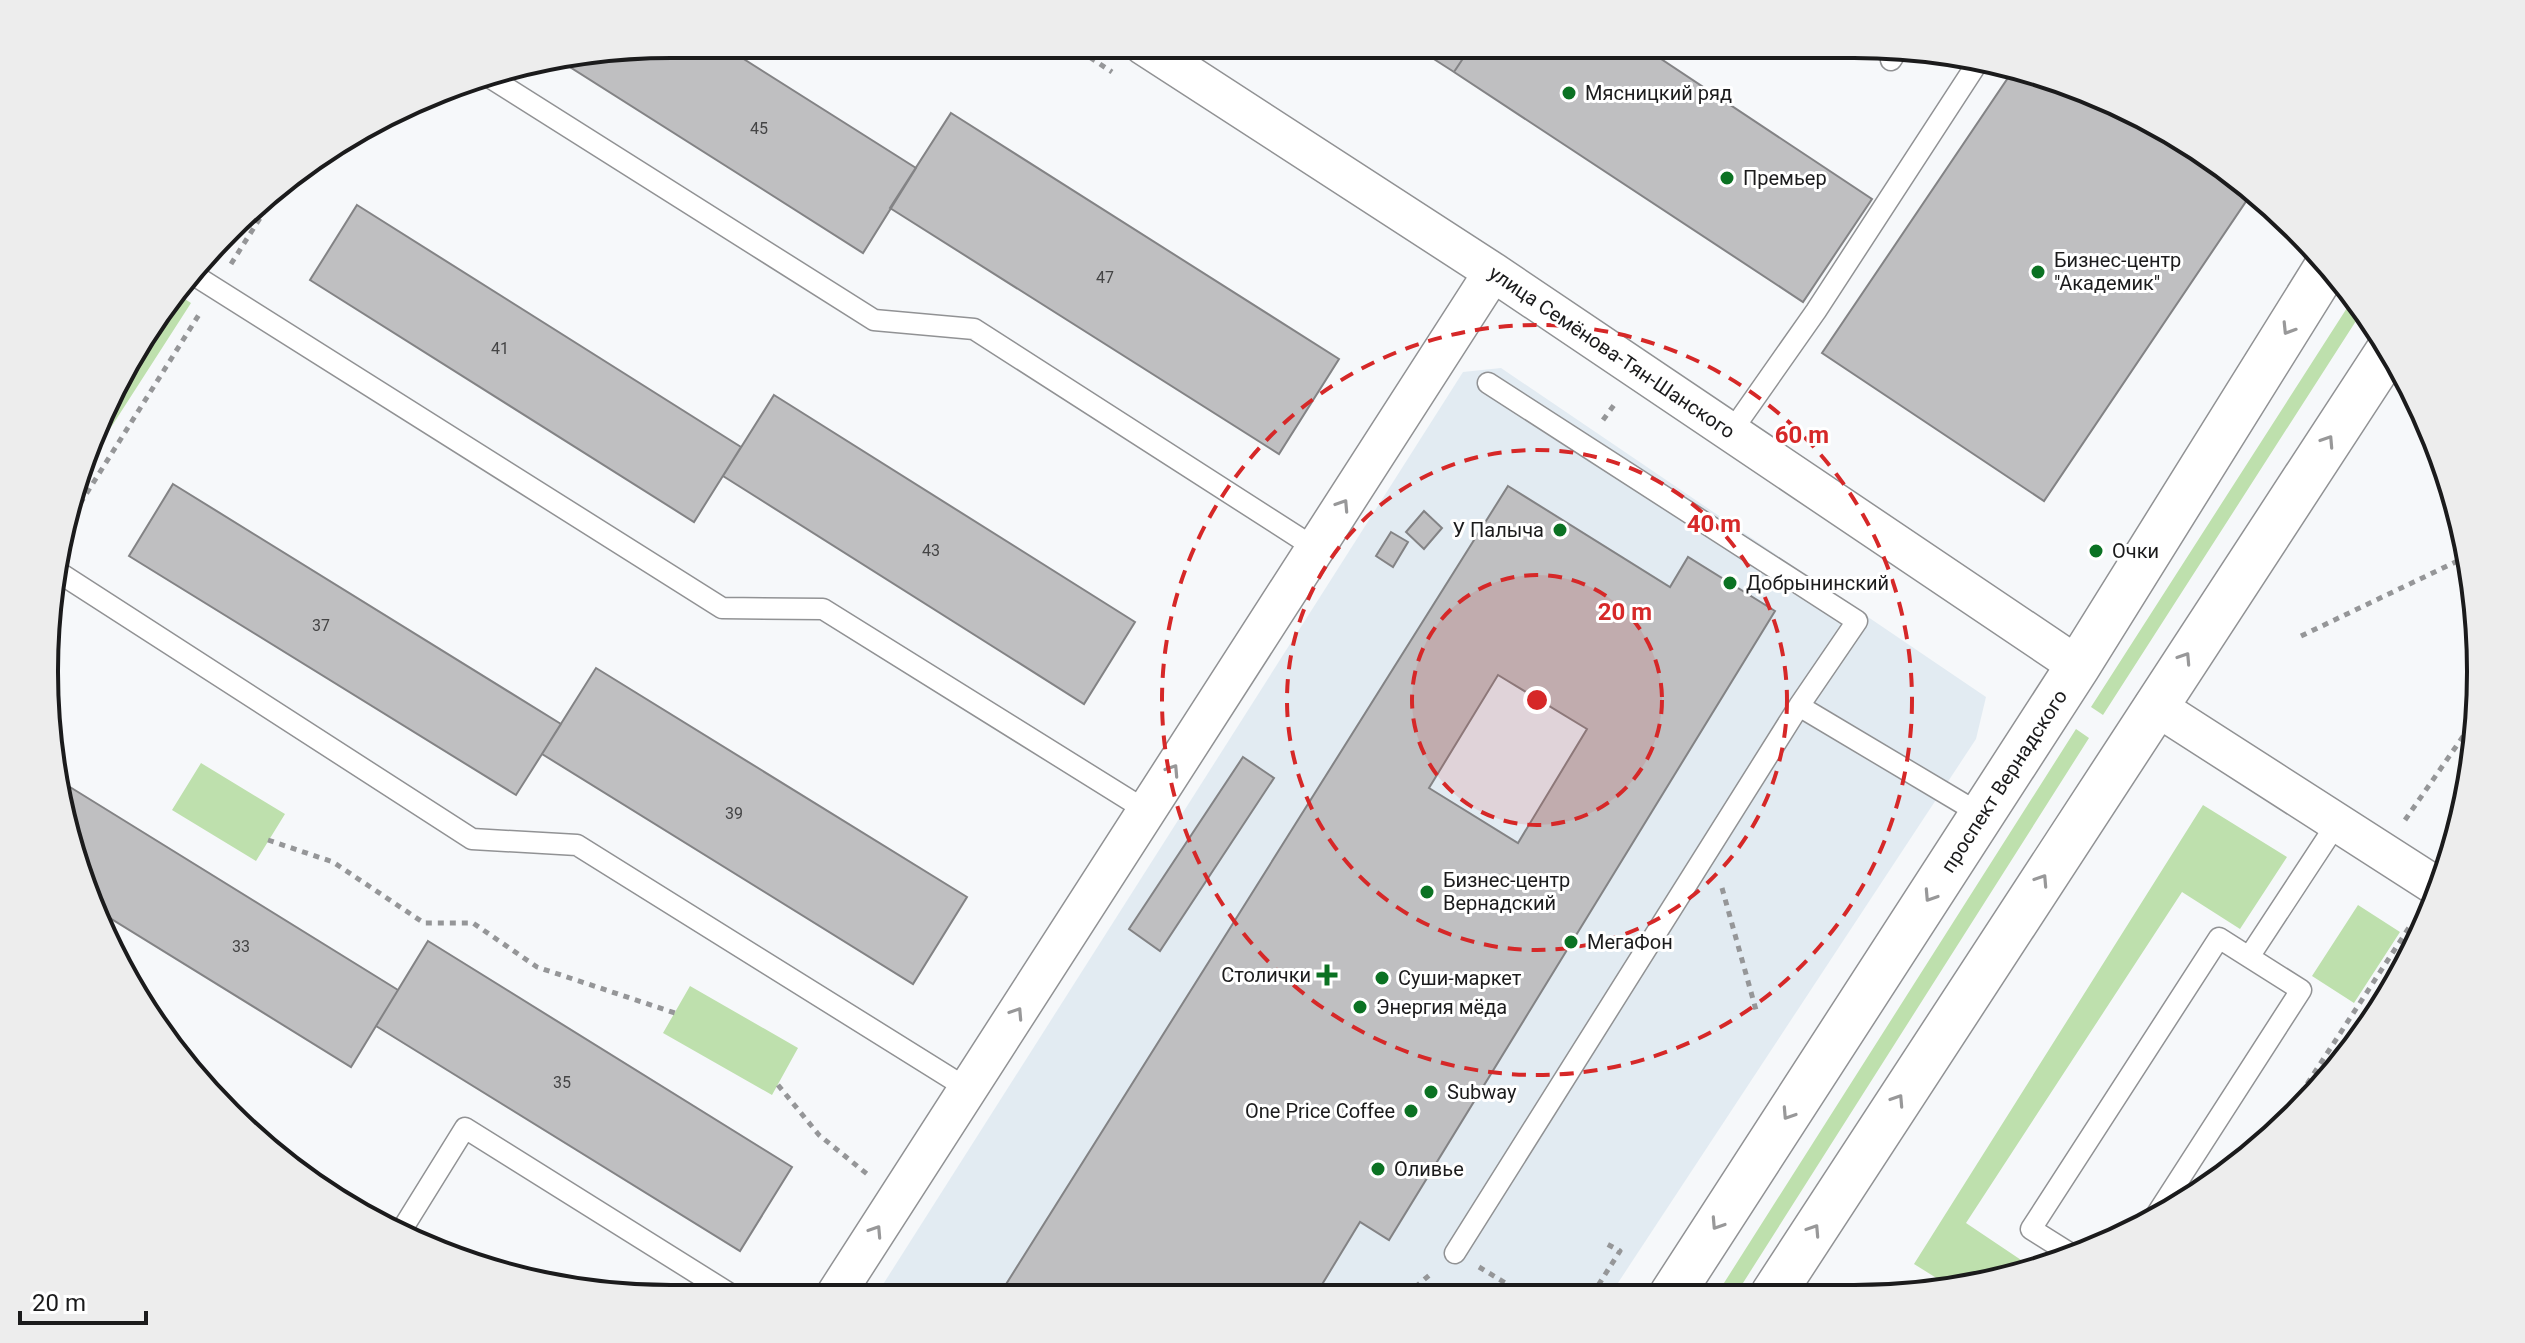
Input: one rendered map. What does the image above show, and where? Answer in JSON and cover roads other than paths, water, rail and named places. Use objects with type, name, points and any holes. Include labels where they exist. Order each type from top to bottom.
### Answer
[{"type":"main road","name":"проспект Вернадского","points":[[1678,1285],[2078,666],[2321,275]]},
{"type":"main road","points":[[1779,1285],[2154,705],[2382,360]]},
{"type":"street","name":"улица Семёнова-Тян-Шанского","points":[[1163,58],[1493,272],[2078,666]]},
{"type":"street","points":[[842,1285],[1493,272]]},
{"type":"street","points":[[2154,705],[2429,882]]},
{"type":"lane","points":[[1731,432],[1816,311],[1973,70]]},
{"type":"lane","points":[[499,83],[874,320],[974,329],[1315,548]]},
{"type":"lane","points":[[200,279],[722,608],[823,609],[1147,811]]},
{"type":"lane","points":[[1455,1253],[1799,706],[1857,621],[1488,383]]},
{"type":"lane","points":[[66,577],[472,839],[577,845],[968,1089]]},
{"type":"lane","points":[[1799,706],[1982,815]]},
{"type":"lane","points":[[2249,957],[2337,823]]},
{"type":"lane","points":[[2061,1248],[2031,1229],[2219,938],[2301,990],[2167,1199]]},
{"type":"lane","points":[[405,1224],[465,1128],[716,1285]]},
{"type":"place","name":"Мясницкий ряд","points":[[1569,93]]},
{"type":"place","name":"Премьер","points":[[1727,178]]},
{"type":"place","name":"Бизнес-центр \"Академик\"","points":[[2038,272]]},
{"type":"place","name":"У Палыча","points":[[1560,530]]},
{"type":"place","name":"Очки","points":[[2096,551]]},
{"type":"place","name":"Добрынинский","points":[[1730,583]]},
{"type":"place","name":"Бизнес-центр Вернадский","points":[[1427,892]]},
{"type":"place","name":"МегаФон","points":[[1571,942]]},
{"type":"place","name":"Столички","points":[[1327,975]]},
{"type":"place","name":"Суши-маркет","points":[[1382,978]]},
{"type":"place","name":"Энергия мёда","points":[[1360,1007]]},
{"type":"place","name":"Subway","points":[[1431,1092]]},
{"type":"place","name":"One Price Coffee","points":[[1411,1111]]},
{"type":"place","name":"Оливье","points":[[1378,1169]]}]
